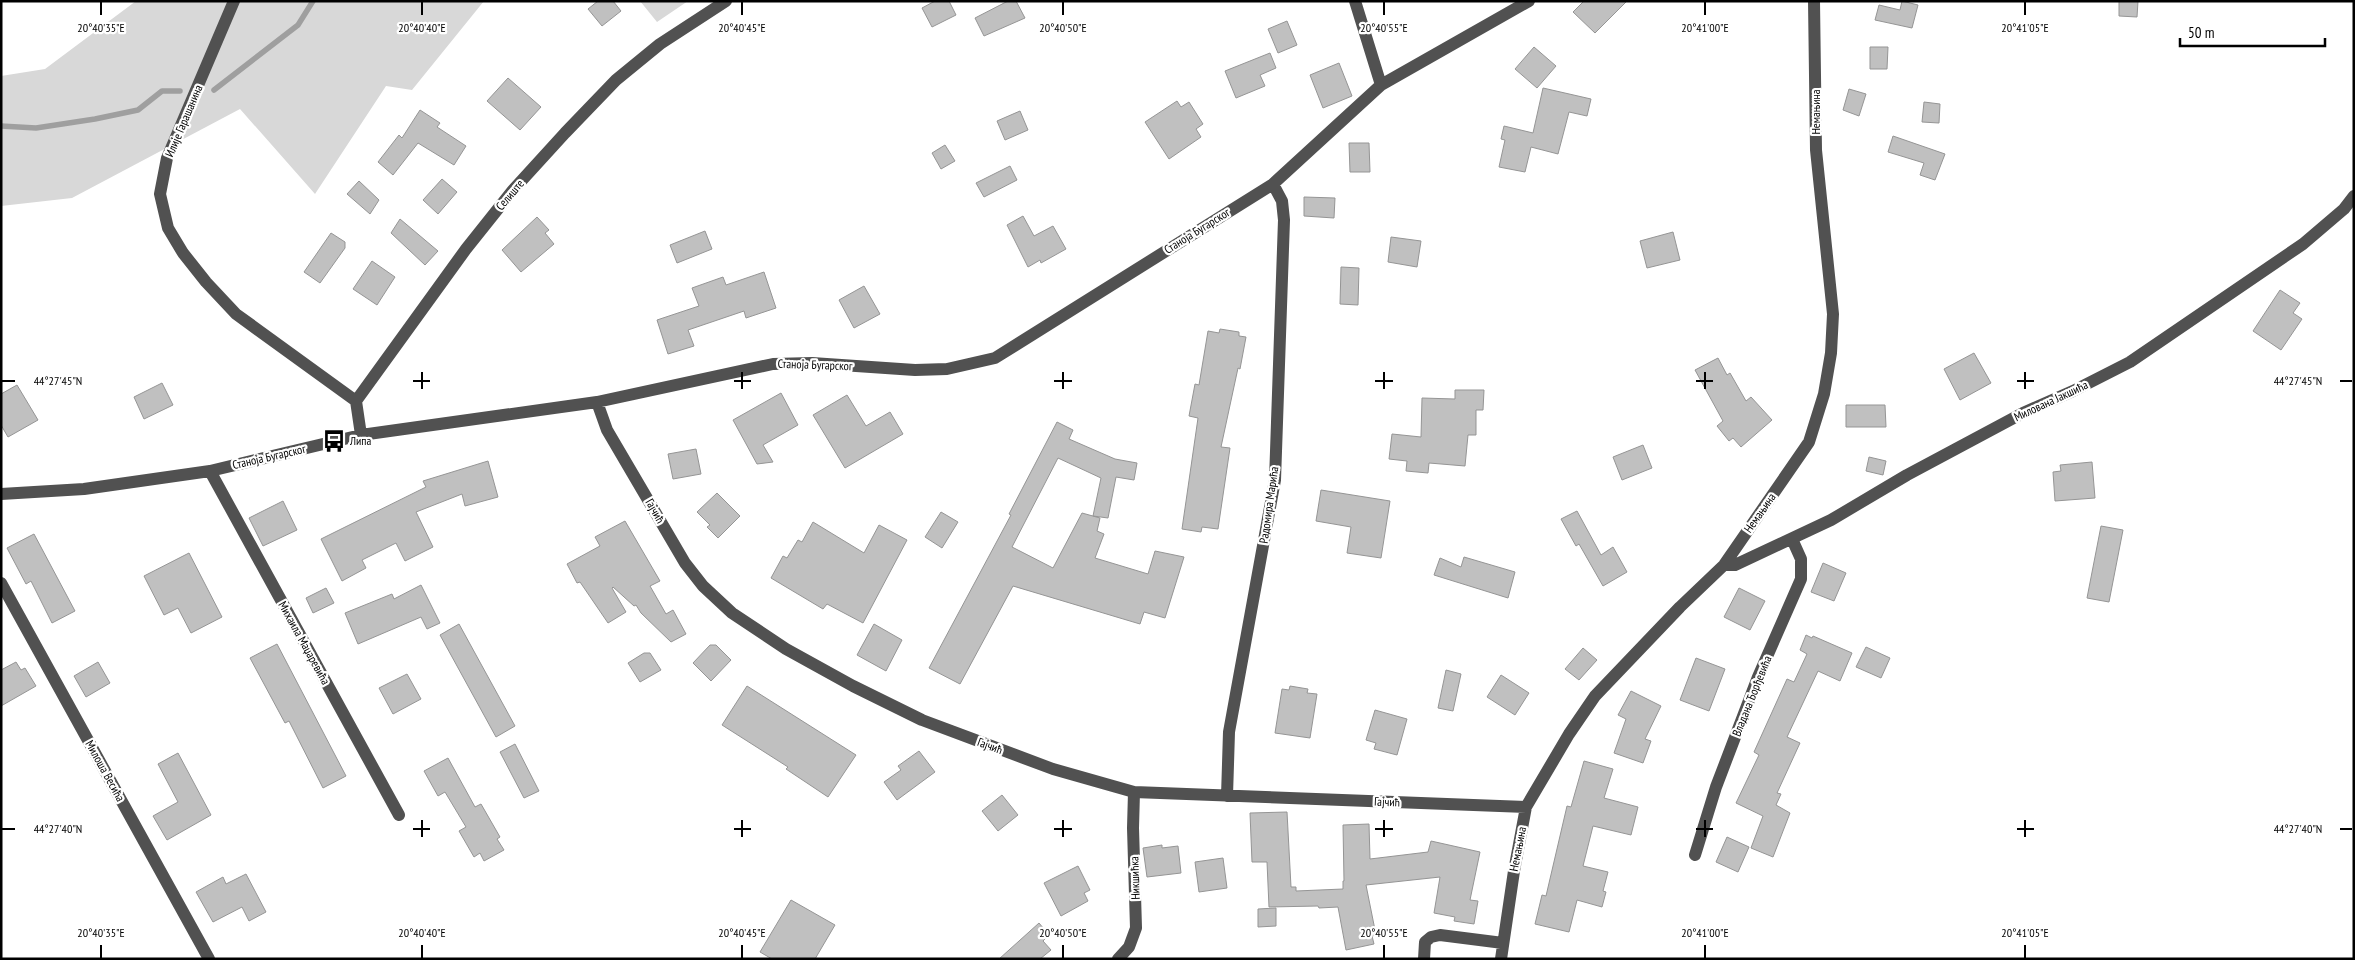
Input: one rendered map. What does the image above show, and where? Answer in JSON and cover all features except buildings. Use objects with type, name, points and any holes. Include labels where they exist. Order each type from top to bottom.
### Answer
[{"type":"street","name":"Илије Гарашанина","points":[[234,1],[167,158],[160,194],[168,228],[183,253],[206,282],[236,314],[356,401]]},
{"type":"street","name":"Селиште","points":[[356,401],[466,249],[513,190],[565,133],[616,80],[660,44],[726,1]]},
{"type":"street","points":[[1355,1],[1381,85]]},
{"type":"street","name":"Станоја Бугарског","points":[[1,494],[84,489],[210,471],[361,435],[597,402],[773,364],[812,363],[915,370],[947,369],[994,358],[1273,184],[1381,85],[1517,5],[1529,1]]},
{"type":"street","name":"Немањина","points":[[1501,959],[1526,807],[1569,734],[1595,696],[1680,607],[1724,565],[1809,442],[1824,394],[1831,353],[1833,314],[1816,150],[1814,1]]},
{"type":"street","name":"Радомира Марића","points":[[1227,796],[1229,732],[1275,480],[1284,220],[1282,201],[1273,184]]},
{"type":"street","name":"Милована Јакшића","points":[[1724,565],[1735,565],[1792,539],[1830,520],[1988,431],[2130,362],[2304,244],[2344,208],[2354,196]]},
{"type":"street","points":[[356,401],[361,435]]},
{"type":"street","name":"Гајчић","points":[[597,402],[607,430],[685,563],[703,586],[732,613],[786,649],[853,686],[922,720],[1053,769],[1134,792],[1526,807]]},
{"type":"street","name":"Михаила Маџаревића","points":[[210,471],[399,815]]},
{"type":"street","name":"Владана Ђорђевића","points":[[1695,855],[1716,787],[1758,677],[1801,579],[1801,559],[1792,539]]},
{"type":"street","name":"Милоша Весића","points":[[1,583],[209,959]]},
{"type":"street","name":"Никшићка","points":[[1118,959],[1129,947],[1136,928],[1133,828],[1134,792]]},
{"type":"street","points":[[1424,959],[1425,942],[1431,937],[1440,935],[1503,943]]},
{"type":"shaded area","points":[[136,1],[484,1],[412,90],[386,86],[315,194],[240,109],[72,198],[1,206],[1,76],[45,69]]},
{"type":"shaded area","points":[[640,1],[688,1],[657,22]]},
{"type":"waterway","points":[[214,90],[298,25],[313,1]]},
{"type":"waterway","points":[[1,126],[36,128],[95,119],[138,110],[162,91],[180,91]]},
{"type":"place","name":"Липа","points":[[334,441]]}]
